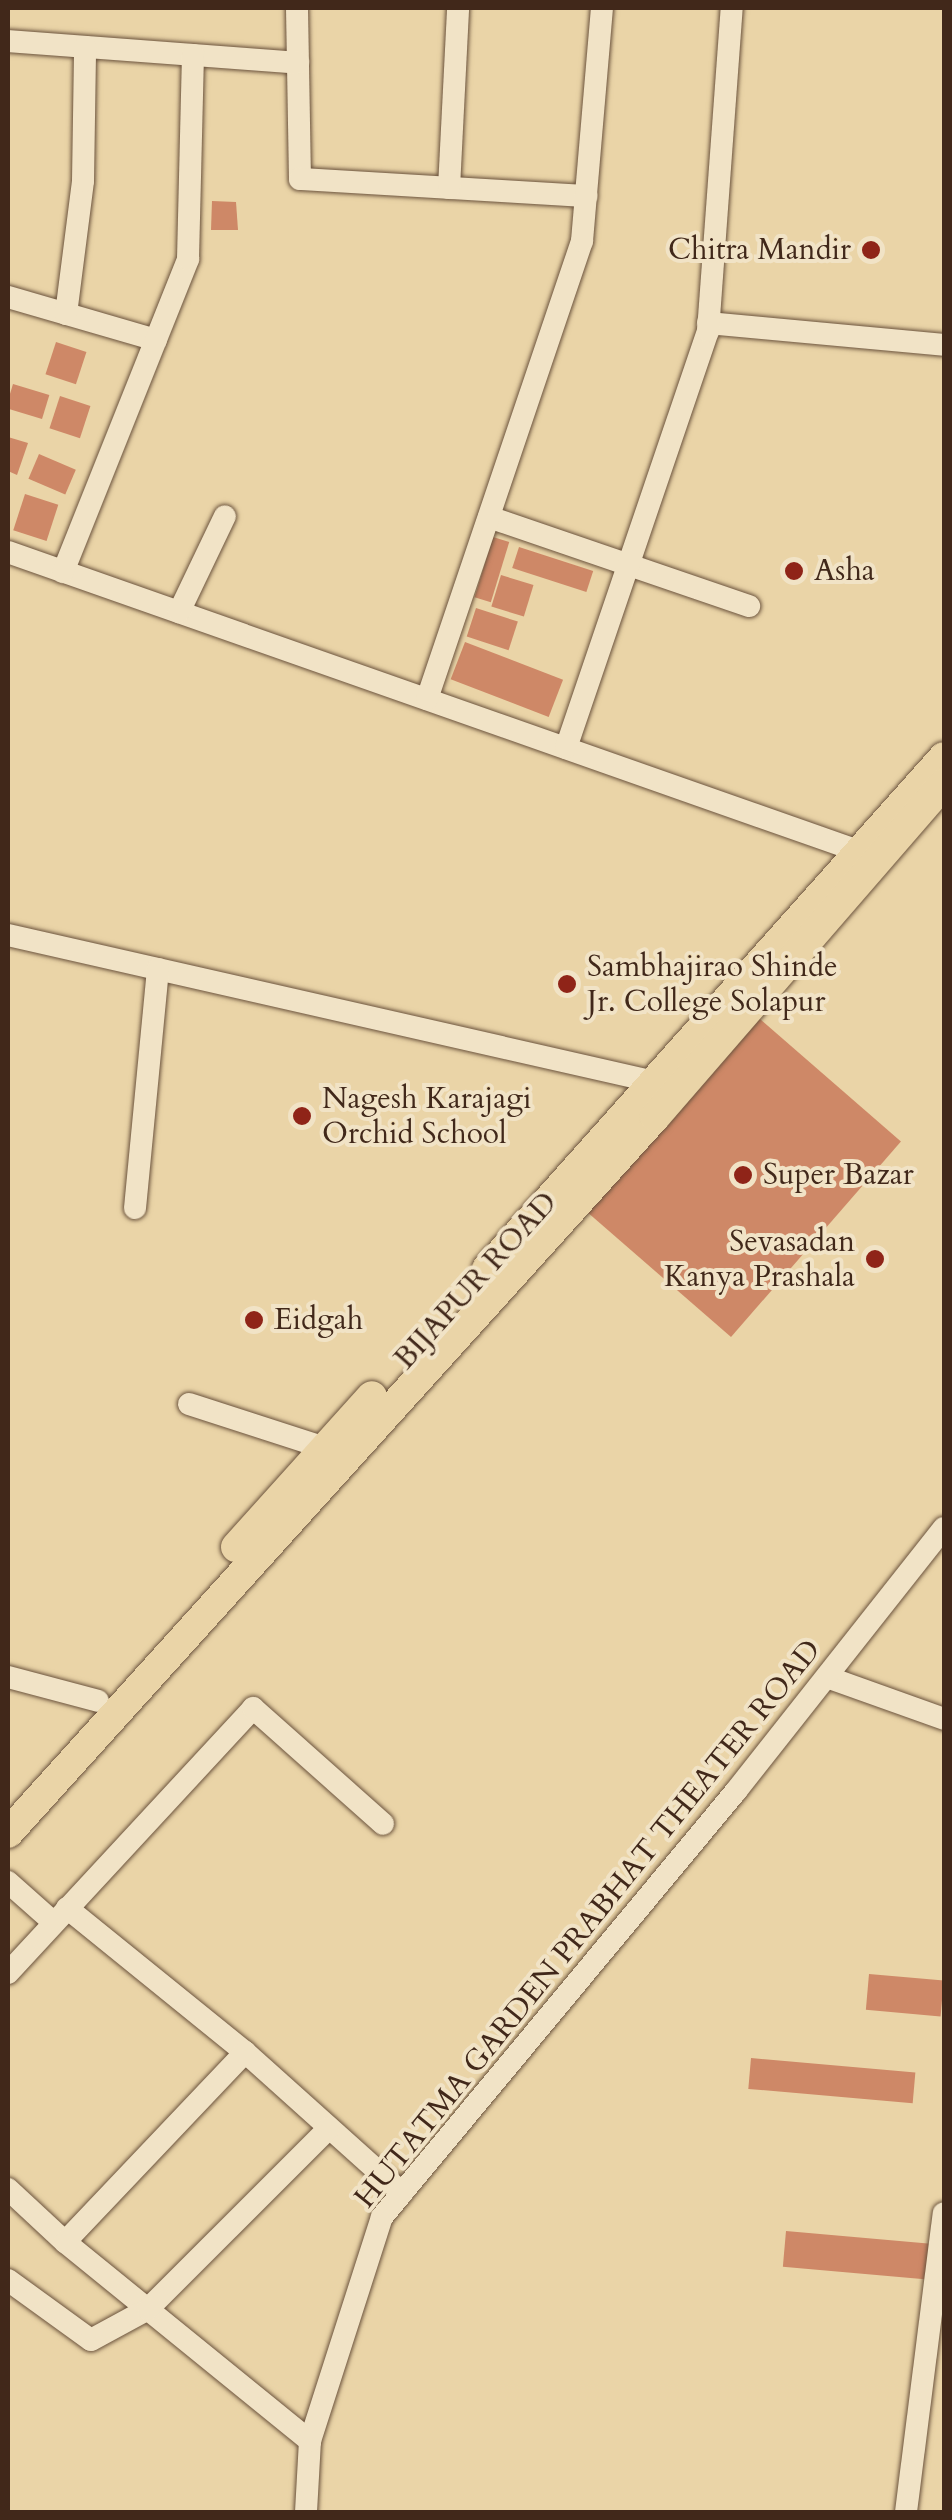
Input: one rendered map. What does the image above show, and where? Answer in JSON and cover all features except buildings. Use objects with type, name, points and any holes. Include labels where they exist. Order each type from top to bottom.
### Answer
[{"type":"main road","name":"BIJAPUR ROAD","points":[[8,1804],[326,1448],[664,1090],[870,855],[944,757]]},
{"type":"main road","points":[[870,855],[944,783]]},
{"type":"main road","points":[[8,1833],[664,1090]]},
{"type":"street","points":[[297,8],[300,179],[586,196]]},
{"type":"street","points":[[449,188],[458,8]]},
{"type":"street","points":[[427,699],[582,241],[602,8]]},
{"type":"street","points":[[566,748],[708,323],[732,8]]},
{"type":"street","points":[[8,41],[298,63]]},
{"type":"street","points":[[66,314],[83,181],[85,47]]},
{"type":"street","points":[[62,572],[188,259],[193,55]]},
{"type":"street","points":[[8,297],[156,340]]},
{"type":"street","points":[[708,323],[944,346]]},
{"type":"street","points":[[179,612],[225,516]]},
{"type":"street","points":[[489,517],[749,606]]},
{"type":"street","points":[[8,552],[870,855]]},
{"type":"street","points":[[8,935],[664,1090]]},
{"type":"street","points":[[135,1208],[158,969]]},
{"type":"street","points":[[189,1404],[326,1448]]},
{"type":"street","name":"HUTATMA GARDEN PRABHAT THEATER ROAD","points":[[306,2512],[310,2442],[382,2218],[944,1528]]},
{"type":"street","points":[[8,1677],[98,1701]]},
{"type":"street","points":[[826,1677],[944,1719]]},
{"type":"street","points":[[8,1973],[253,1708],[383,1824]]},
{"type":"street","points":[[8,1882],[60,1915],[245,2052],[402,2194]]},
{"type":"street","points":[[65,2242],[245,2052]]},
{"type":"street","points":[[8,2280],[90,2340],[148,2310],[329,2128]]},
{"type":"street","points":[[8,2189],[65,2242],[310,2442]]},
{"type":"street","points":[[906,2512],[944,2213]]},
{"type":"place","name":"Chitra Mandir","points":[[871,250]]},
{"type":"place","name":"Asha","points":[[794,571]]},
{"type":"place","name":"Sambhajirao Shinde Jr. College Solapur","points":[[567,984]]},
{"type":"place","name":"Nagesh Karajagi Orchid School","points":[[302,1116]]},
{"type":"place","name":"Super Bazar","points":[[743,1175]]},
{"type":"place","name":"Sevasadan Kanya Prashala","points":[[875,1259]]},
{"type":"place","name":"Eidgah","points":[[254,1320]]}]
